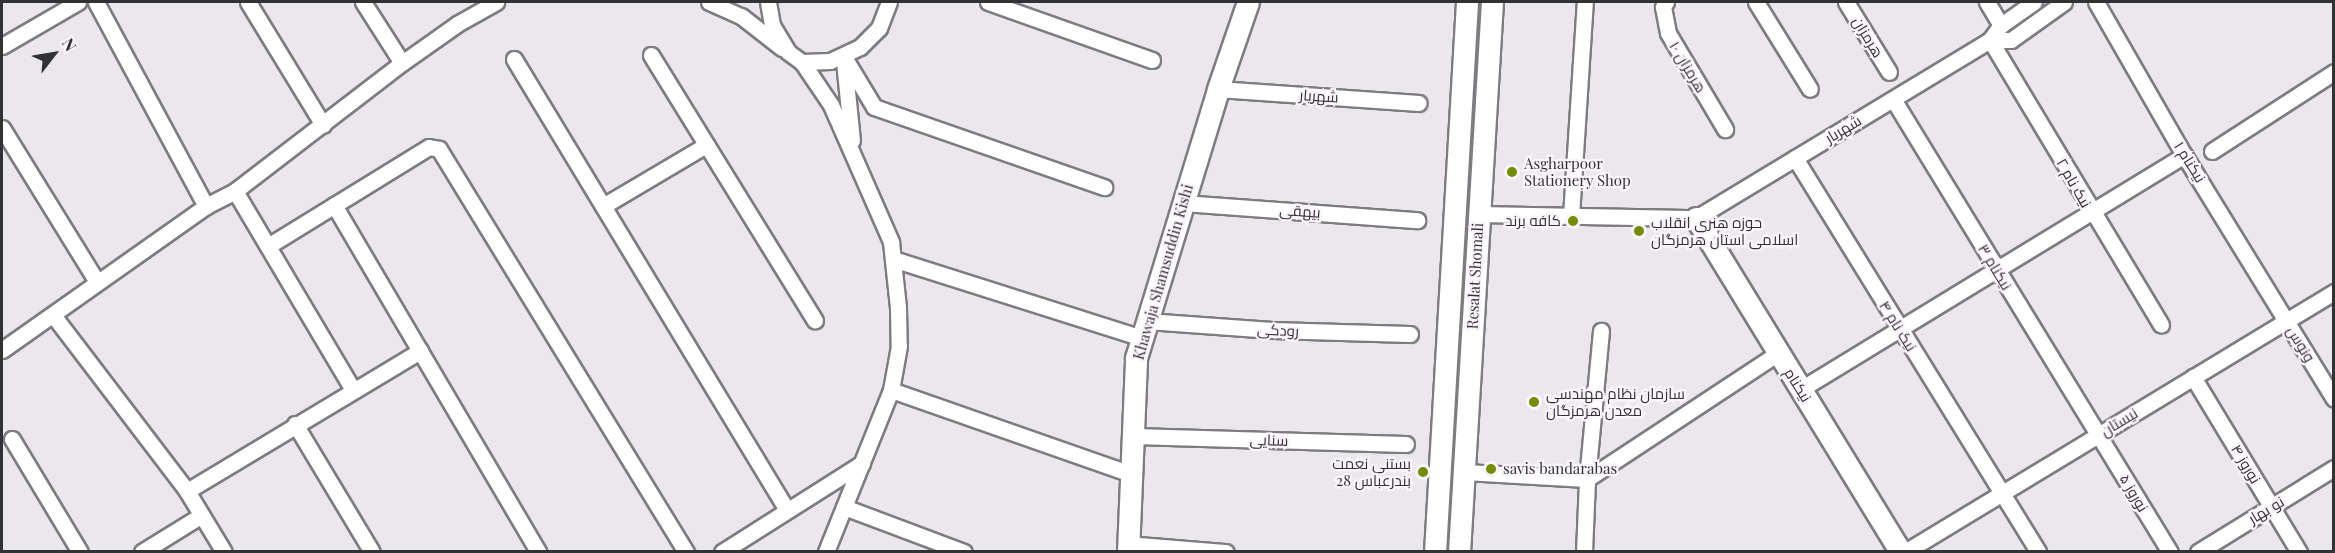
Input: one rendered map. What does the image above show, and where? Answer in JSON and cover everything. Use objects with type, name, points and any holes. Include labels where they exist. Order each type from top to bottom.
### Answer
[{"type":"main road","name":"Khawaja Shamsuddin Kishi","points":[[1128,548],[1136,358],[1218,89],[1248,2]]},
{"type":"main road","name":"Resalat Shomali","points":[[1436,552],[1467,2]]},
{"type":"main road","name":"Resalat Shomali","points":[[1459,552],[1492,2]]},
{"type":"main road","name":"نیکنام","points":[[1696,218],[1900,552]]},
{"type":"street","points":[[2,46],[78,2]]},
{"type":"street","points":[[96,2],[206,206]]},
{"type":"street","points":[[248,2],[323,125]]},
{"type":"street","points":[[363,2],[402,63]]},
{"type":"street","points":[[2,350],[206,206],[235,191],[402,63],[457,24],[495,2]]},
{"type":"street","points":[[709,2],[741,16],[802,62],[831,105],[891,242],[899,346],[891,390],[826,552]]},
{"type":"street","points":[[768,2],[772,25],[788,52]]},
{"type":"street","points":[[802,62],[844,57],[860,47],[879,28],[889,2]]},
{"type":"street","points":[[988,2],[1152,60]]},
{"type":"street","points":[[1571,216],[1585,2]]},
{"type":"street","name":"هرمزان ۱۰","points":[[1666,2],[1663,7],[1668,33],[1725,129]]},
{"type":"street","points":[[1756,2],[1810,89]]},
{"type":"street","name":"هرمزان","points":[[1846,2],[1889,72]]},
{"type":"street","points":[[1987,2],[2001,26]]},
{"type":"street","name":"شهریار","points":[[1696,218],[1990,40],[2001,26],[2034,2]]},
{"type":"street","name":"شهریار","points":[[1990,40],[2012,40],[2064,2]]},
{"type":"street","name":"نیکنام ۱","points":[[2096,2],[2184,155],[2286,320]]},
{"type":"street","name":"نیک نام ۲","points":[[1990,40],[2161,325]]},
{"type":"street","points":[[651,55],[814,321]]},
{"type":"street","points":[[844,57],[854,156]]},
{"type":"street","points":[[844,57],[874,106],[1104,187]]},
{"type":"street","points":[[514,59],[787,510]]},
{"type":"street","points":[[2212,151],[2334,72]]},
{"type":"street","name":"شهریار","points":[[1218,89],[1419,103]]},
{"type":"street","name":"نیکنام ۳","points":[[1893,99],[2098,434]]},
{"type":"street","points":[[2,128],[97,282]]},
{"type":"street","points":[[603,206],[706,145]]},
{"type":"street","points":[[268,246],[429,147],[439,149],[686,552]]},
{"type":"street","points":[[1801,389],[2184,155]]},
{"type":"street","name":"نیک نام ۴","points":[[1796,158],[2038,552]]},
{"type":"street","points":[[235,191],[353,390]]},
{"type":"street","name":"بیهقی","points":[[1183,203],[1417,220]]},
{"type":"street","points":[[334,205],[538,552]]},
{"type":"street","points":[[1479,214],[1696,218]]},
{"type":"street","name":"رودکی","points":[[893,259],[1144,330],[1272,330],[1410,334]]},
{"type":"street","name":"نیستان","points":[[1905,552],[2334,292]]},
{"type":"street","points":[[54,315],[187,491],[224,552]]},
{"type":"street","name":"ونوس","points":[[2286,320],[2334,399]]},
{"type":"street","points":[[1584,552],[1587,478],[1601,331]]},
{"type":"street","points":[[187,491],[295,424],[420,351]]},
{"type":"street","points":[[1464,472],[1587,478],[1778,353]]},
{"type":"street","name":"نوروز ۴","points":[[2193,377],[2299,552]]},
{"type":"street","points":[[891,390],[1131,474]]},
{"type":"street","points":[[295,424],[372,552]]},
{"type":"street","name":"نوروز ۵","points":[[2098,434],[2170,552]]},
{"type":"street","name":"سنایی","points":[[1133,435],[1406,444]]},
{"type":"street","points":[[12,439],[80,552]]},
{"type":"street","points":[[722,552],[862,462]]},
{"type":"street","name":"نو بهار","points":[[2198,552],[2334,468]]},
{"type":"street","points":[[844,507],[964,552]]},
{"type":"street","points":[[142,552],[202,515]]},
{"type":"street","points":[[1128,548],[1226,552]]},
{"type":"place","name":"Asgharpoor Stationery Shop","points":[[1512,172]]},
{"type":"place","name":"کافه برند","points":[[1573,221]]},
{"type":"place","name":"حوزه هنری انقلاب اسلامی استان هرمزگان","points":[[1639,231]]},
{"type":"place","name":"سازمان نظام مهندسی معدن هرمزگان","points":[[1534,402]]},
{"type":"place","name":"savis bandarabas","points":[[1491,469]]},
{"type":"place","name":"بستنی نعمت بندرعباس 28","points":[[1423,472]]}]
